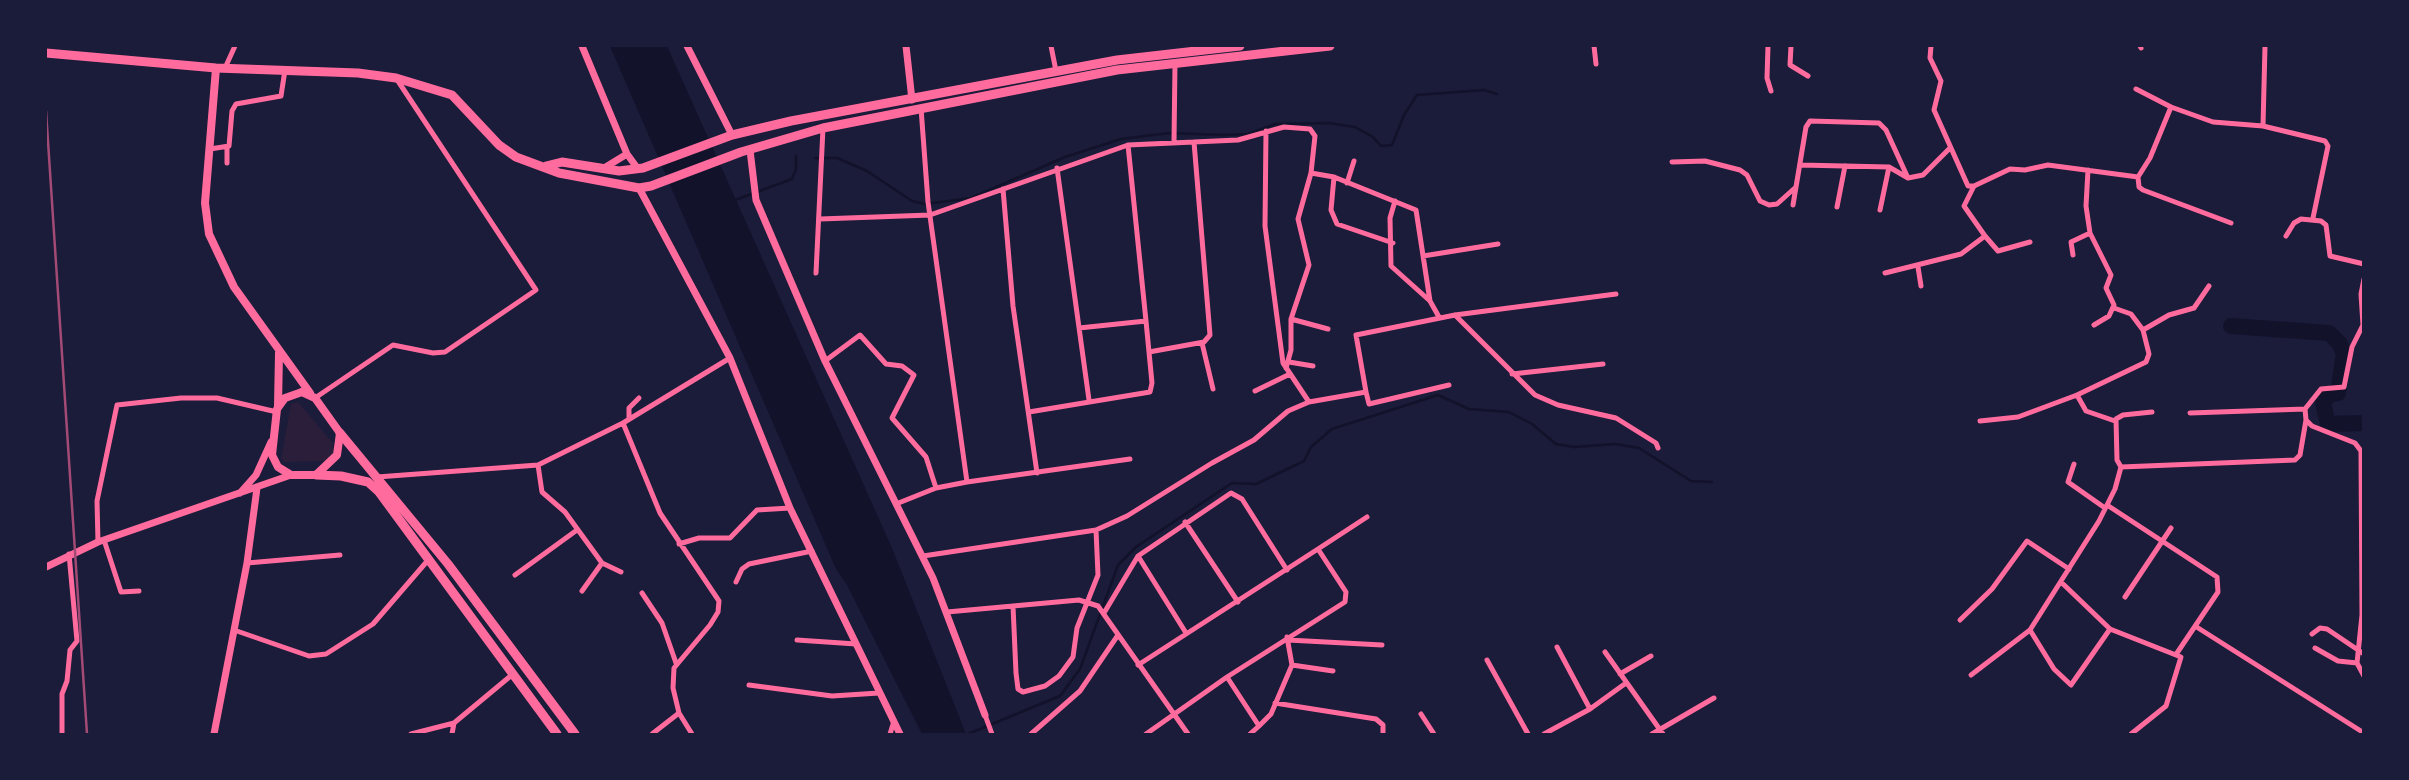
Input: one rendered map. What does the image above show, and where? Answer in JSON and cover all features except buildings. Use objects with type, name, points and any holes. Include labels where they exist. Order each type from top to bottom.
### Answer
[{"type":"main road","points":[[546,166],[562,162],[602,170],[640,169],[729,136],[821,117],[912,100],[1117,70],[1240,46]]},
{"type":"main road","points":[[46,53],[221,68],[358,73],[396,78],[452,95],[508,152],[559,173],[639,188],[652,186],[746,151],[823,128],[920,108],[1056,71],[1162,50],[1175,58],[1329,46]]},
{"type":"main road","points":[[221,68],[205,212],[214,249],[234,287],[279,352],[557,734]]},
{"type":"main road","points":[[821,117],[823,128]]},
{"type":"main road","points":[[279,352],[281,385],[271,442],[272,455],[278,467],[291,475],[372,479],[448,564],[575,734]]},
{"type":"main road","points":[[277,411],[292,394],[312,396]]},
{"type":"main road","points":[[316,475],[337,455],[340,433]]},
{"type":"street","points":[[221,68],[235,46]]},
{"type":"street","points":[[582,46],[627,154],[640,169]]},
{"type":"street","points":[[687,46],[729,136]]},
{"type":"street","points":[[906,46],[912,100]]},
{"type":"street","points":[[1051,46],[1056,71]]},
{"type":"street","points":[[1594,46],[1596,64]]},
{"type":"street","points":[[1768,46],[1767,78],[1771,91]]},
{"type":"street","points":[[1791,46],[1790,65],[1808,76]]},
{"type":"street","points":[[1931,46],[1930,58],[1941,80],[1934,110],[1965,183],[1974,186]]},
{"type":"street","points":[[2263,126],[2265,46]]},
{"type":"street","points":[[1174,140],[1175,58]]},
{"type":"street","points":[[227,163],[227,148],[236,104],[280,97],[285,70]]},
{"type":"street","points":[[312,396],[399,343],[433,353],[445,352],[536,290],[396,78]]},
{"type":"street","points":[[2136,89],[2171,107],[2213,122],[2263,126],[2319,138],[2328,146],[2313,218]]},
{"type":"street","points":[[2171,107],[2150,158],[2138,177],[2139,187],[2231,223]]},
{"type":"street","points":[[920,108],[928,202],[967,481]]},
{"type":"street","points":[[1794,205],[1806,127],[1810,121],[1876,122],[1886,130],[1908,178]]},
{"type":"street","points":[[820,219],[930,213],[1128,145],[1174,140],[1194,142],[1242,139],[1284,127],[1313,130],[1315,136],[1311,173],[1298,219],[1309,269],[1292,320],[1288,368]]},
{"type":"street","points":[[816,273],[824,161],[823,128]]},
{"type":"street","points":[[1266,131],[1266,232],[1288,368],[1309,402]]},
{"type":"street","points":[[1149,352],[1202,343],[1209,338],[1211,330],[1194,142]]},
{"type":"street","points":[[1029,411],[1150,392],[1152,387],[1128,145]]},
{"type":"street","points":[[210,149],[227,148]]},
{"type":"street","points":[[1800,165],[1889,167],[1908,178],[1923,174],[1950,148]]},
{"type":"street","points":[[746,151],[756,200],[825,361],[923,556],[947,612],[992,734]]},
{"type":"street","points":[[602,170],[627,154]]},
{"type":"street","points":[[1347,183],[1354,161]]},
{"type":"street","points":[[1672,162],[1705,161],[1743,172],[1760,201],[1769,205],[1777,204],[1797,187]]},
{"type":"street","points":[[2030,242],[1998,251],[1964,208],[1974,186],[2010,169],[2025,170],[2048,165],[2138,177]]},
{"type":"street","points":[[1837,207],[1845,166]]},
{"type":"street","points":[[1880,210],[1889,167]]},
{"type":"street","points":[[1057,169],[1089,400]]},
{"type":"street","points":[[1980,421],[2018,416],[2077,394],[2146,362],[2148,354],[2143,330],[2131,314],[2114,308],[2106,288],[2111,275],[2090,233],[2086,206],[2088,170]]},
{"type":"street","points":[[1311,173],[1334,177],[1416,211],[1430,301]]},
{"type":"street","points":[[1334,177],[1331,210],[1337,224],[1393,243]]},
{"type":"street","points":[[639,188],[730,358],[790,508],[878,693],[901,734]]},
{"type":"street","points":[[1003,188],[1013,306],[1037,472]]},
{"type":"street","points":[[1395,201],[1390,219],[1393,243],[1390,261],[1393,268],[1430,301],[1439,317]]},
{"type":"street","points":[[2286,236],[2294,223],[2313,218],[2326,225],[2330,256],[2364,264]]},
{"type":"street","points":[[2073,256],[2071,242],[2090,233]]},
{"type":"street","points":[[1885,273],[1918,267],[1964,253],[1985,236]]},
{"type":"street","points":[[1423,256],[1498,244]]},
{"type":"street","points":[[1918,267],[1921,286]]},
{"type":"street","points":[[2121,467],[2295,460],[2300,456],[2306,420],[2305,409],[2321,389],[2342,388],[2352,347],[2363,325],[2361,290],[2364,279]]},
{"type":"street","points":[[2143,330],[2169,315],[2194,308],[2209,286]]},
{"type":"street","points":[[1450,385],[1370,404],[1356,335],[1455,314],[1616,294]]},
{"type":"street","points":[[2094,326],[2109,316],[2114,308]]},
{"type":"street","points":[[1455,314],[1512,374],[1542,399],[1616,418],[1657,444],[1658,448]]},
{"type":"street","points":[[1292,320],[1328,329]]},
{"type":"street","points":[[1079,328],[1146,321]]},
{"type":"street","points":[[825,361],[860,335],[886,364],[902,366],[914,375],[892,418],[926,457],[936,488]]},
{"type":"street","points":[[1202,343],[1213,390]]},
{"type":"street","points":[[372,479],[538,465],[626,421],[730,358]]},
{"type":"street","points":[[1512,374],[1603,364]]},
{"type":"street","points":[[1255,391],[1288,368],[1313,366]]},
{"type":"street","points":[[923,556],[1096,530],[1127,516],[1254,440],[1288,411],[1309,402],[1366,392]]},
{"type":"street","points":[[2077,394],[2086,411],[2115,421]]},
{"type":"street","points":[[139,591],[124,594],[119,590],[101,541],[97,501],[110,452],[114,413],[119,403],[217,398],[277,411]]},
{"type":"street","points":[[639,398],[629,408],[626,421],[652,498],[679,544],[719,601],[719,607],[710,625],[676,663]]},
{"type":"street","points":[[2190,413],[2305,409]]},
{"type":"street","points":[[2115,421],[2123,415],[2152,412]]},
{"type":"street","points":[[2306,420],[2318,430],[2361,446],[2363,615],[2362,653],[2357,663]]},
{"type":"street","points":[[1971,675],[2030,630],[2106,506],[2115,489],[2121,467],[2117,460],[2115,421]]},
{"type":"street","points":[[239,494],[256,475],[271,442]]},
{"type":"street","points":[[896,504],[936,488],[967,481],[1130,460]]},
{"type":"street","points":[[2074,464],[2068,482],[2217,578],[2218,592],[2177,653]]},
{"type":"street","points":[[538,465],[539,488],[565,512],[602,563],[621,572]]},
{"type":"street","points":[[46,566],[101,541],[291,475]]},
{"type":"street","points":[[214,734],[247,563],[257,488]]},
{"type":"street","points":[[1101,610],[1138,556],[1227,494],[1235,493],[1242,499],[1287,570]]},
{"type":"street","points":[[679,544],[699,538],[730,538],[757,510],[790,508]]},
{"type":"street","points":[[1138,665],[1367,517]]},
{"type":"street","points":[[1185,522],[1238,602]]},
{"type":"street","points":[[2125,597],[2171,528]]},
{"type":"street","points":[[515,575],[577,530]]},
{"type":"street","points":[[1013,606],[1016,673],[1018,689],[1023,692],[1045,686],[1059,676],[1073,657],[1077,628],[1098,575],[1096,530]]},
{"type":"street","points":[[1960,620],[1992,589],[2027,541],[2069,569]]},
{"type":"street","points":[[1146,734],[1346,599],[1346,592],[1318,549]]},
{"type":"street","points":[[736,582],[749,564],[812,551]]},
{"type":"street","points":[[62,734],[61,698],[67,681],[70,650],[76,641],[69,554]]},
{"type":"street","points":[[247,563],[340,555]]},
{"type":"street","points":[[1138,556],[1186,633]]},
{"type":"street","points":[[234,630],[309,656],[320,656],[373,624],[429,559]]},
{"type":"street","points":[[582,590],[602,563]]},
{"type":"street","points":[[2061,582],[2110,629],[2146,645],[2177,653],[2182,661],[2166,706],[2131,734]]},
{"type":"street","points":[[642,593],[662,623],[676,663],[673,688],[679,713],[692,734]]},
{"type":"street","points":[[947,612],[1086,601],[1101,610],[1188,734]]},
{"type":"street","points":[[2195,626],[2364,733]]},
{"type":"street","points":[[2312,634],[2324,628],[2362,653]]},
{"type":"street","points":[[2030,630],[2054,669],[2071,685],[2110,629]]},
{"type":"street","points":[[1031,734],[1080,691],[1118,635]]},
{"type":"street","points":[[1288,639],[1382,645]]},
{"type":"street","points":[[1250,734],[1269,717],[1292,665],[1288,639]]},
{"type":"street","points":[[797,640],[856,644]]},
{"type":"street","points":[[1558,647],[1590,709]]},
{"type":"street","points":[[2315,648],[2338,661],[2357,663]]},
{"type":"street","points":[[1605,652],[1661,732]]},
{"type":"street","points":[[1620,674],[1651,656]]},
{"type":"street","points":[[1487,660],[1528,734]]},
{"type":"street","points":[[2357,663],[2364,676]]},
{"type":"street","points":[[1292,665],[1333,671]]},
{"type":"street","points":[[411,734],[454,723],[513,674]]},
{"type":"street","points":[[1227,677],[1259,726]]},
{"type":"street","points":[[1544,734],[1590,709],[1626,683]]},
{"type":"street","points":[[749,685],[832,696],[878,693]]},
{"type":"street","points":[[1652,734],[1661,732],[1714,698]]},
{"type":"street","points":[[1275,703],[1376,719],[1382,723],[1383,734]]},
{"type":"street","points":[[652,734],[679,713]]},
{"type":"street","points":[[1421,714],[1434,734]]},
{"type":"street","points":[[890,734],[894,721]]},
{"type":"street","points":[[452,734],[454,723]]},
{"type":"shaded area","points":[[610,46],[667,46],[892,548],[966,734],[922,734],[847,585],[836,569]]},
{"type":"shaded area","points":[[298,402],[333,443],[334,452],[326,461],[285,462],[281,459],[291,404]]},
{"type":"waterway","points":[[815,158],[837,158],[867,171],[912,201],[925,204],[971,198],[1065,157],[1121,139],[1169,133],[1248,134],[1275,124],[1329,123],[1355,127],[1373,137],[1381,146],[1392,145],[1404,115],[1417,95],[1484,90],[1497,94]]},
{"type":"waterway","points":[[735,200],[792,179],[796,169],[796,156]]},
{"type":"waterway","points":[[2231,326],[2329,333],[2340,344],[2344,354],[2338,393],[2329,395],[2323,403],[2328,424],[2364,423]]},
{"type":"waterway","points":[[968,734],[1060,696],[1080,669],[1118,565],[1136,547],[1232,483],[1256,484],[1304,461],[1311,447],[1332,429],[1438,395],[1469,409],[1509,412],[1532,424],[1556,444],[1574,447],[1615,444],[1639,448],[1691,481],[1712,482]]},
{"type":"railway","points":[[46,111],[87,734]]}]
